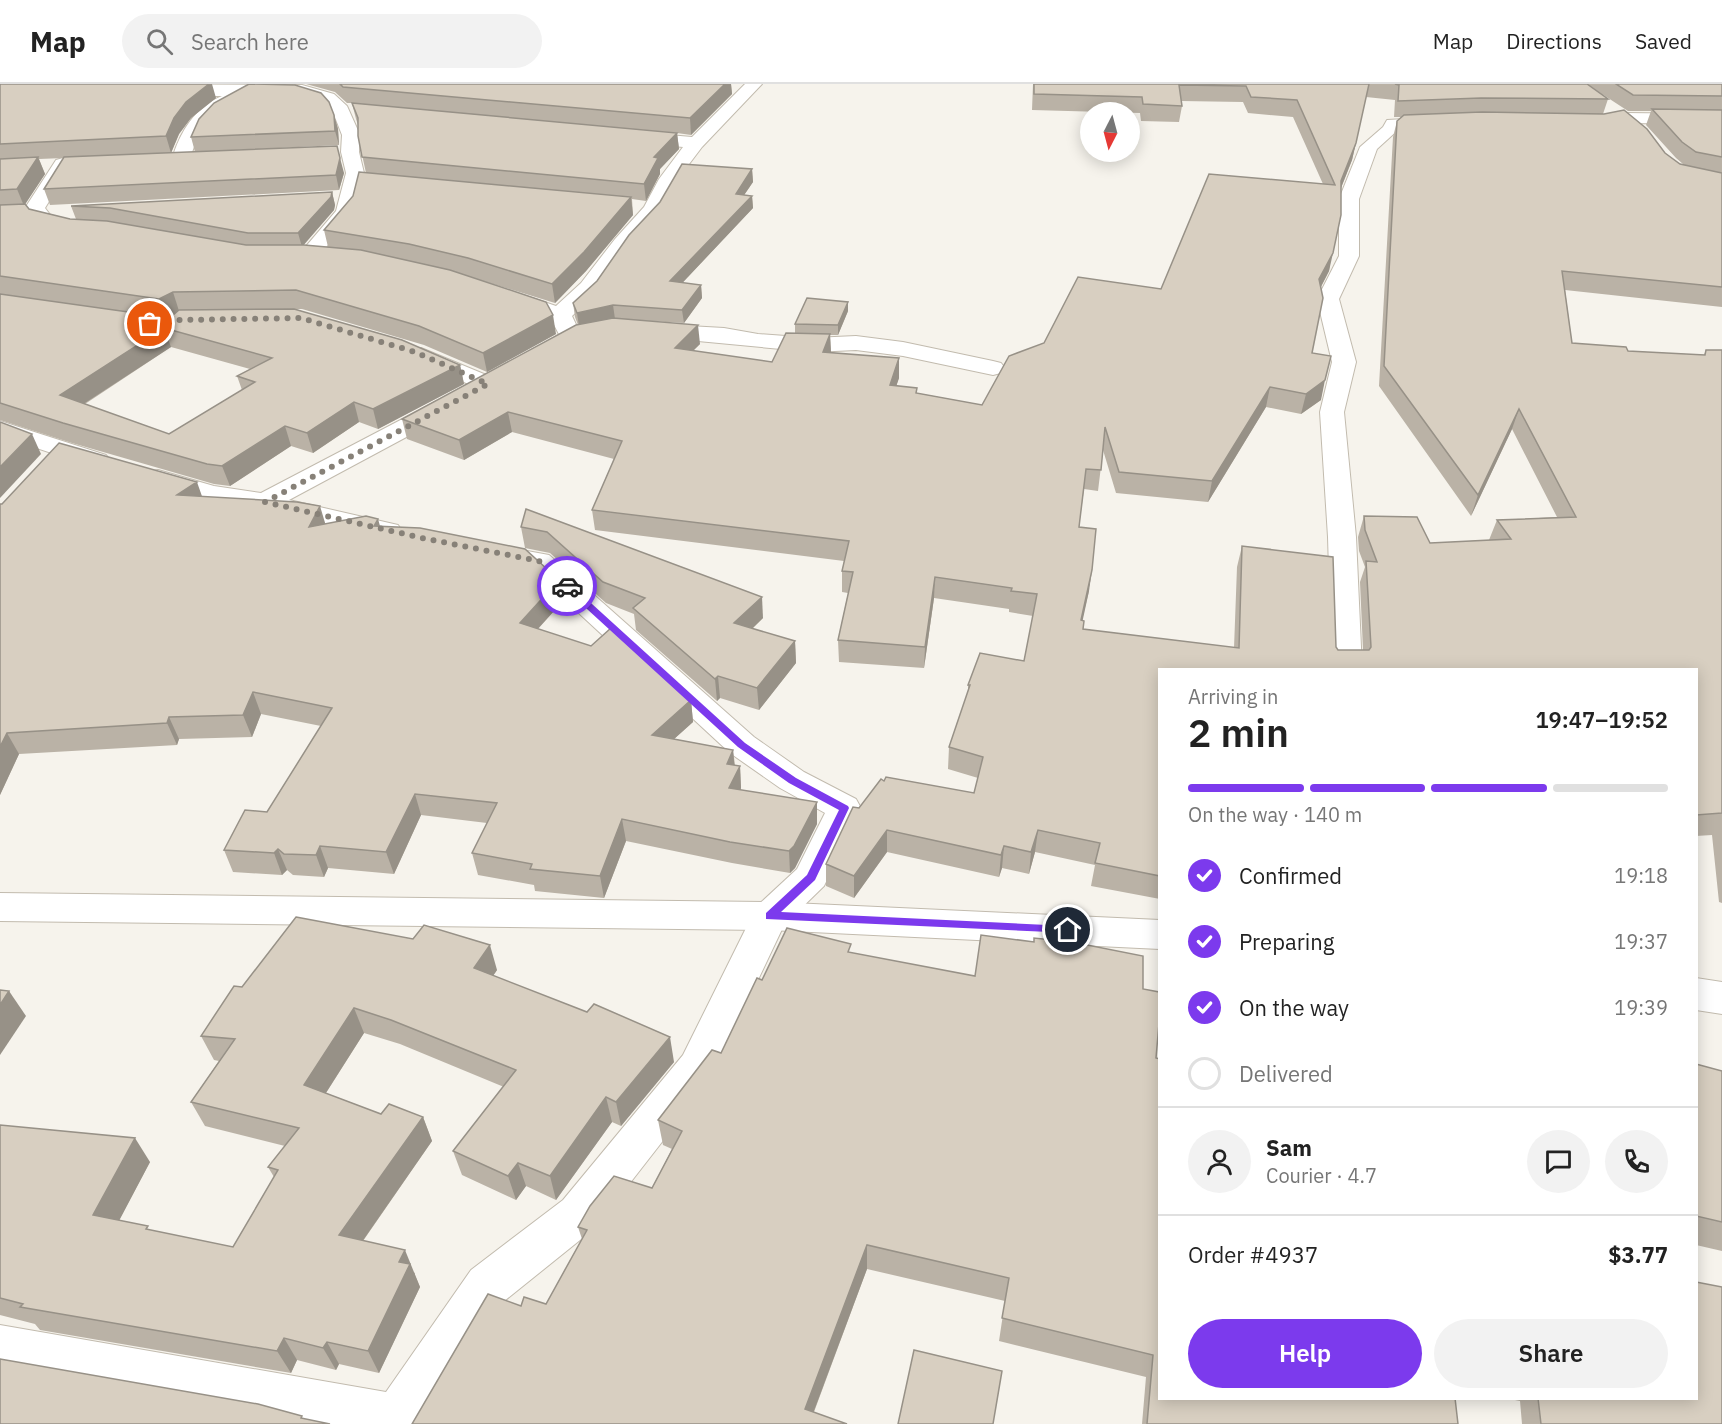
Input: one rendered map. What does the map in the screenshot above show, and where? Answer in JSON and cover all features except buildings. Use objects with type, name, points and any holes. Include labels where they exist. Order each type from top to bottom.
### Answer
[{"type":"street","points":[[87,84],[167,91],[264,87],[302,90],[328,98],[341,110],[351,135],[350,152],[355,173],[346,212],[309,255]]},
{"type":"street","points":[[729,86],[752,86]]},
{"type":"street","points":[[560,315],[589,288],[622,243],[652,209],[668,179],[696,143],[752,86]]},
{"type":"street","points":[[181,159],[185,142],[202,117],[222,101],[264,87]]},
{"type":"street","points":[[1598,102],[1641,133]]},
{"type":"street","points":[[341,110],[365,112]]},
{"type":"street","points":[[1576,123],[1598,123],[1623,118],[1722,119]]},
{"type":"street","points":[[1347,668],[1342,537],[1332,412],[1344,362],[1329,299],[1349,256],[1349,199],[1369,147],[1390,130],[1393,124],[1465,121]]},
{"type":"street","points":[[613,135],[696,143]]},
{"type":"street","points":[[327,153],[350,152]]},
{"type":"street","points":[[158,160],[204,158]]},
{"type":"street","points":[[29,213],[72,164],[42,165]]},
{"type":"street","points":[[327,198],[375,182]]},
{"type":"street","points":[[629,206],[652,209]]},
{"type":"street","points":[[29,213],[84,209]]},
{"type":"street","points":[[29,213],[44,220],[77,228],[96,229]]},
{"type":"street","points":[[286,255],[332,257]]},
{"type":"street","points":[[493,292],[560,315],[572,339]]},
{"type":"street","points":[[627,329],[724,335],[758,341],[813,345],[856,343],[903,349],[993,368]]},
{"type":"street","points":[[265,502],[497,379],[404,350]]},
{"type":"street","points":[[0,428],[54,458],[211,494],[265,502],[422,538]]},
{"type":"street","points":[[0,1349],[394,1421],[488,1286],[579,1214],[697,1067],[770,916],[811,878],[844,808],[792,780],[742,745],[539,561],[469,548]]},
{"type":"street","points":[[0,907],[770,916],[1158,935]]},
{"type":"street","points":[[1698,994],[1722,999]]},
{"type":"way so far","points":[[150,324],[171,327],[179,320],[301,318],[415,352],[488,384],[265,502],[422,538],[539,561],[567,586]]},
{"type":"route","points":[[567,586],[742,745],[792,780],[844,808],[811,878],[770,916],[1068,930]]}]
